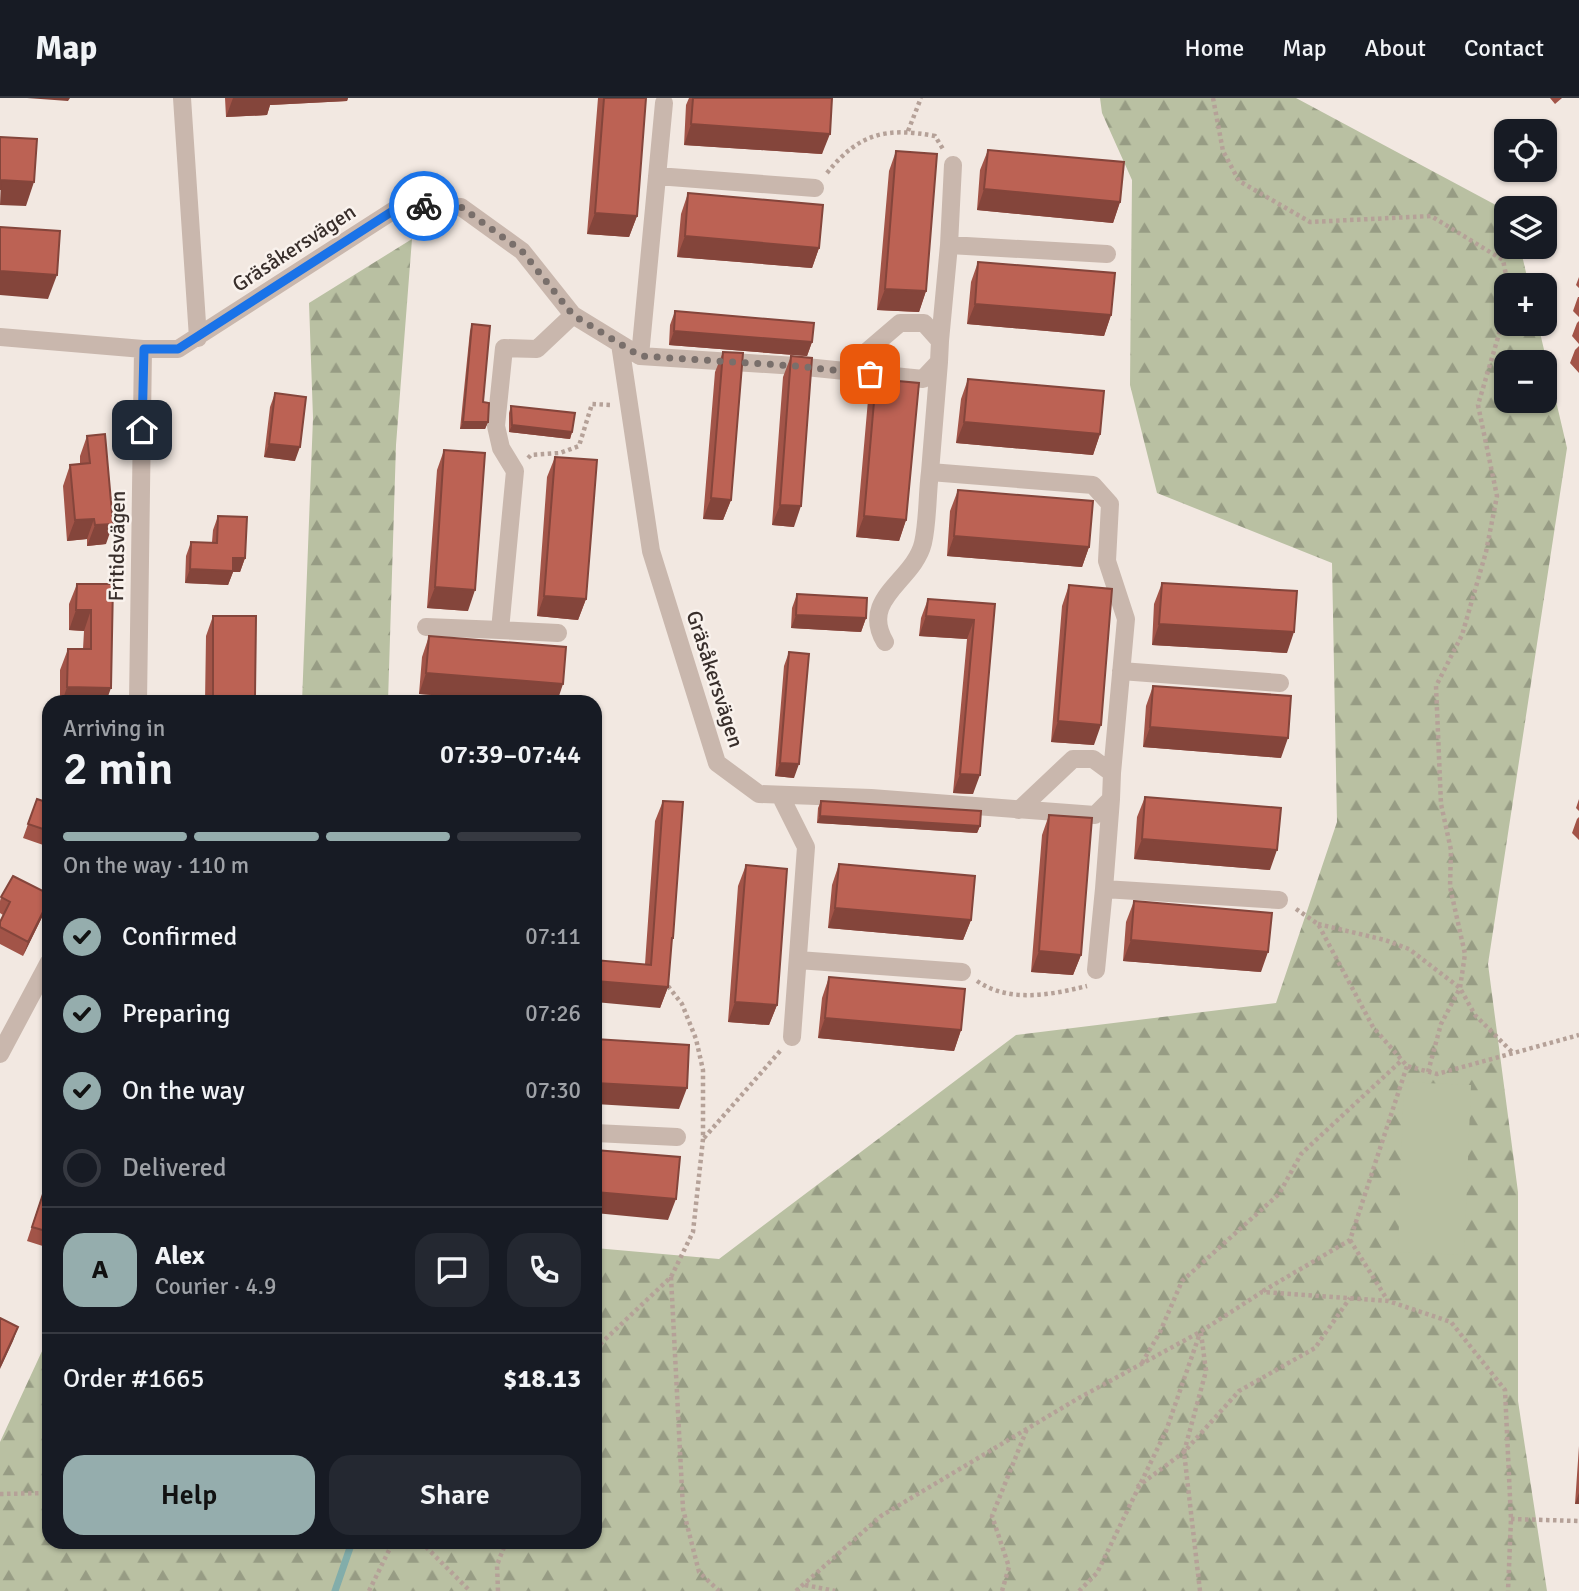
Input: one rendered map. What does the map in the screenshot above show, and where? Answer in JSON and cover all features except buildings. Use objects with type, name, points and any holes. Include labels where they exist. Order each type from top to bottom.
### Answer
[{"type":"street","points":[[182,98],[198,338]]},
{"type":"street","points":[[640,356],[664,103]]},
{"type":"street","points":[[885,642],[878,630],[878,607],[913,566],[923,544],[949,245],[953,164]]},
{"type":"street","points":[[657,176],[815,188]]},
{"type":"street","name":"Gräsåkersvägen","points":[[0,337],[144,349],[178,349],[402,205],[461,207],[522,251],[573,315],[640,356],[923,379],[939,362]]},
{"type":"street","points":[[949,245],[1107,254]]},
{"type":"street","points":[[500,630],[515,471],[501,448],[496,426],[504,348],[537,349],[573,315]]},
{"type":"street","points":[[844,371],[900,324],[924,323],[940,341]]},
{"type":"street","name":"Gräsåkersvägen","points":[[620,344],[651,551],[717,763],[759,794],[871,798],[1095,815],[1111,799]]},
{"type":"street","name":"Fritidsvägen","points":[[138,695],[144,349]]},
{"type":"street","points":[[930,472],[1093,485],[1110,504],[1107,561],[1126,620],[1096,970]]},
{"type":"street","points":[[426,628],[558,633]]},
{"type":"street","points":[[1121,671],[1280,683]]},
{"type":"street","points":[[1019,810],[1073,758],[1093,758],[1112,773]]},
{"type":"street","points":[[780,795],[806,847],[792,1037]]},
{"type":"street","points":[[1104,889],[1279,900]]},
{"type":"street","points":[[798,960],[962,972]]},
{"type":"street","points":[[0,1054],[42,975]]},
{"type":"street","points":[[602,1133],[677,1137]]},
{"type":"path","points":[[908,131],[922,98]]},
{"type":"path","points":[[1213,98],[1223,151],[1239,181],[1310,222],[1432,216],[1503,260],[1506,273]]},
{"type":"path","points":[[815,188],[850,148],[874,135],[908,131],[935,136],[953,164]]},
{"type":"path","points":[[1428,1072],[1441,1024],[1460,988],[1465,954],[1450,887],[1451,850],[1441,804],[1436,686],[1462,635],[1486,552],[1497,496],[1478,405],[1498,336]]},
{"type":"path","points":[[515,471],[531,455],[560,453],[579,446],[593,404],[629,406]]},
{"type":"path","points":[[1279,900],[1318,924],[1385,940],[1409,949],[1460,988],[1475,1015],[1513,1053]]},
{"type":"path","points":[[1318,924],[1373,1027],[1407,1066],[1437,1074],[1579,1035]]},
{"type":"path","points":[[962,972],[984,986],[1013,994],[1036,996],[1095,984],[1096,970]]},
{"type":"path","points":[[602,1342],[671,1277],[693,1232],[703,1139],[704,1070],[696,1039],[682,1004],[658,973]]},
{"type":"path","points":[[703,1139],[792,1037]]},
{"type":"path","points":[[1141,1364],[1160,1332],[1182,1281],[1279,1194],[1301,1154],[1402,1060]]},
{"type":"path","points":[[796,1591],[881,1516],[1027,1429],[1200,1332],[1350,1240],[1407,1066]]},
{"type":"path","points":[[1350,1240],[1388,1301]]},
{"type":"path","points":[[671,1277],[683,1509],[699,1572],[719,1591]]},
{"type":"path","points":[[1262,1292],[1388,1301],[1451,1322],[1505,1390],[1511,1519],[1508,1591]]},
{"type":"path","points":[[1137,1487],[1184,1452],[1239,1391],[1315,1348],[1350,1298]]},
{"type":"path","points":[[1200,1332],[1206,1371],[1184,1452],[1200,1591]]},
{"type":"path","points":[[1079,1591],[1097,1573],[1166,1431],[1200,1332]]},
{"type":"path","points":[[1002,1591],[1009,1567],[992,1516],[1027,1429]]},
{"type":"path","points":[[0,1494],[42,1493]]},
{"type":"path","points":[[1511,1519],[1579,1521]]},
{"type":"path","points":[[369,1591],[390,1549]]},
{"type":"path","points":[[428,1549],[470,1591]]},
{"type":"path","points":[[499,1591],[497,1565],[503,1549]]},
{"type":"path","points":[[804,1585],[835,1591]]},
{"type":"green space","points":[[1100,98],[1296,98],[1494,204],[1494,259],[1523,259],[1526,273],[1494,273],[1494,336],[1541,336],[1544,350],[1494,350],[1494,413],[1557,413],[1557,405],[1567,448],[1488,964],[1518,1192],[1518,1401],[1547,1591],[0,1591],[0,1442],[42,1351],[42,1549],[602,1549],[602,1249],[719,1259],[1016,1035],[1276,1003],[1337,822],[1332,563],[1157,493],[1130,385],[1132,180],[1102,113]]},
{"type":"green space","points":[[412,239],[396,445],[388,695],[302,695],[313,418],[309,303]]},
{"type":"green space","points":[[1404,1082],[1471,1085],[1464,1255],[1398,1252]]},
{"type":"waterway","points":[[335,1591],[350,1549]]},
{"type":"way so far","points":[[424,206],[461,207],[522,251],[573,315],[640,356],[796,366],[870,374]]},
{"type":"route","points":[[142,430],[144,349],[178,349],[402,205],[424,206]]}]
